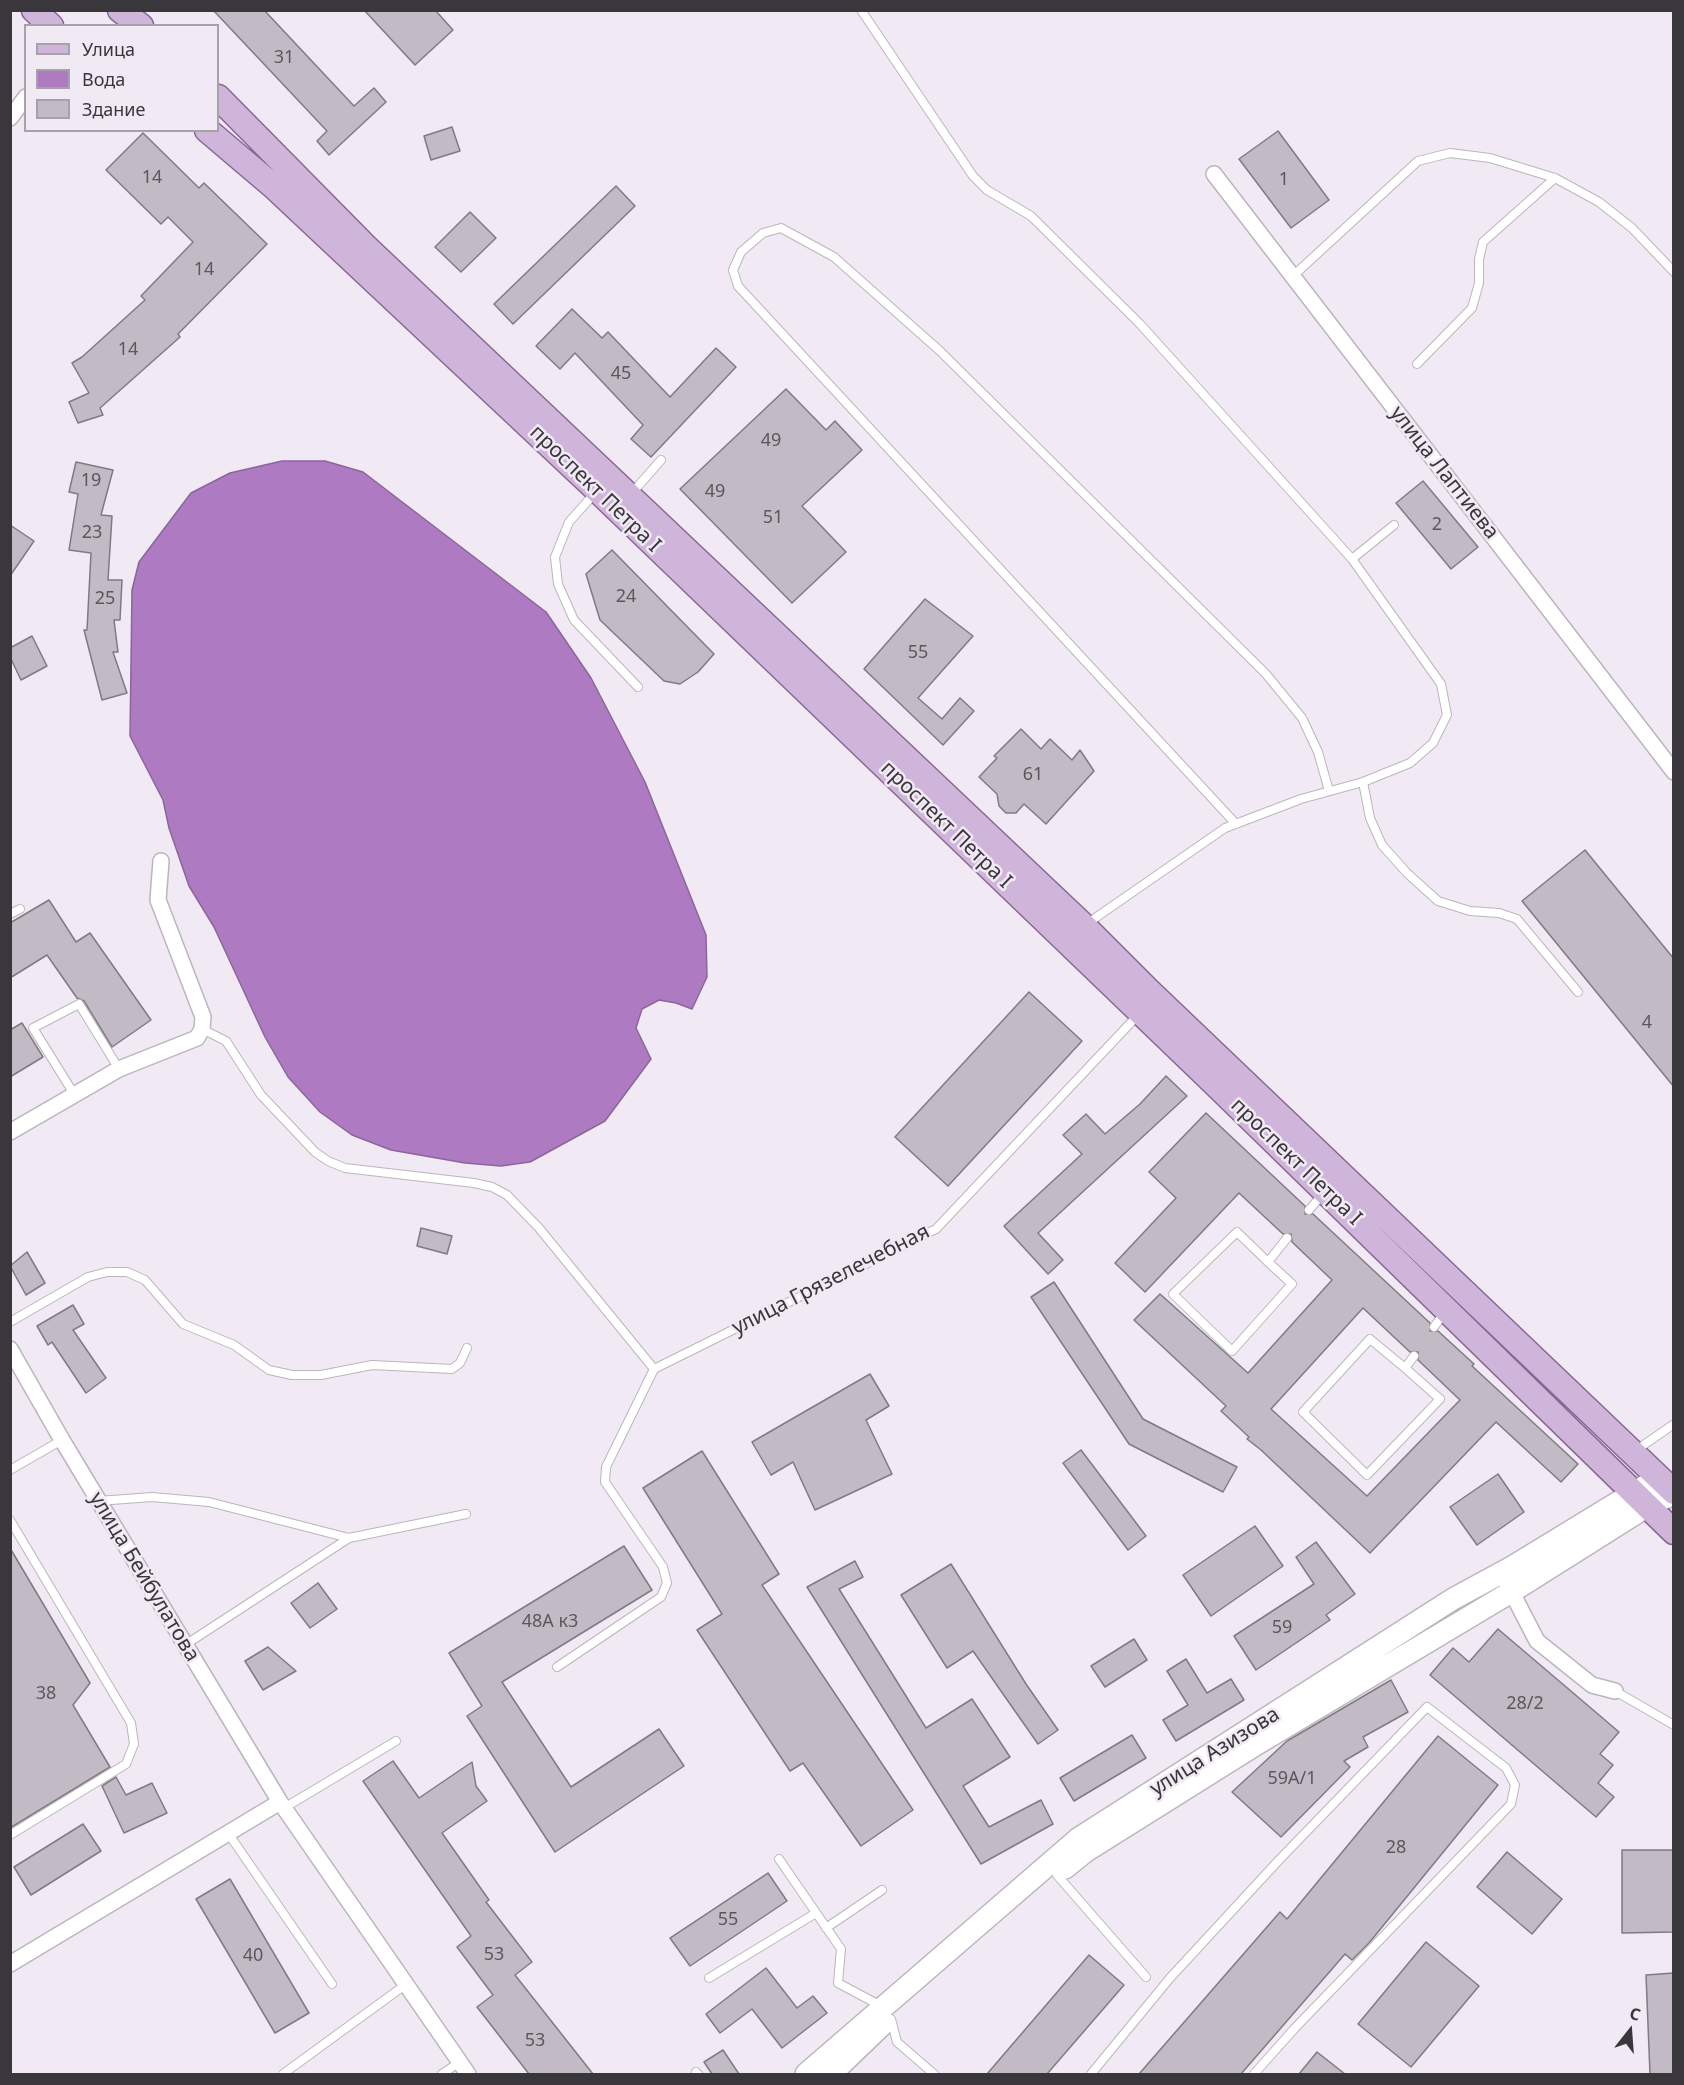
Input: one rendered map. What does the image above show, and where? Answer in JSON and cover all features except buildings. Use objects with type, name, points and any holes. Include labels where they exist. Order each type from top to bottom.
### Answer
[{"type":"main road","points":[[34,10],[49,24]]},
{"type":"main road","name":"проспект Петра I","points":[[222,99],[365,246],[1084,926],[1668,1488]]},
{"type":"main road","name":"проспект Петра I","points":[[209,132],[273,186],[597,490],[1325,1191],[1441,1318],[1642,1499],[1674,1532]]},
{"type":"main road","name":"улица Азизова","points":[[831,2074],[887,2012],[1079,1838],[1453,1599],[1642,1499],[1668,1488]]},
{"type":"main road","name":"улица Азизова","points":[[806,2074],[887,2012],[1086,1851],[1255,1745],[1512,1592],[1642,1499]]},
{"type":"street","points":[[10,118],[24,100]]},
{"type":"street","name":"улица Лаптиева","points":[[1214,174],[1674,772]]},
{"type":"street","points":[[10,1132],[119,1069],[197,1038],[202,1029],[203,1017],[162,916],[158,900],[161,861]]},
{"type":"street","name":"улица Бейбулатова","points":[[10,1349],[98,1501],[282,1805],[464,2068]]},
{"type":"street","points":[[1502,1573],[1537,1641],[1592,1685],[1615,1691]]},
{"type":"street","points":[[10,1964],[228,1833],[282,1805]]},
{"type":"lane","points":[[861,10],[973,176],[987,190],[1031,216],[1140,324],[1352,559],[1441,684],[1447,715],[1433,743],[1410,763],[1363,782],[1329,791],[1225,828],[1084,926]]},
{"type":"lane","points":[[1293,276],[1418,161],[1450,153],[1490,158],[1555,178],[1599,202],[1632,228],[1674,272]]},
{"type":"lane","points":[[1417,364],[1472,308],[1479,283],[1479,259],[1483,242],[1555,178]]},
{"type":"lane","points":[[1236,824],[738,286],[733,270],[741,252],[763,233],[781,228],[834,257],[940,351],[1266,674],[1302,718],[1318,752],[1329,791]]},
{"type":"lane","points":[[629,496],[661,460]]},
{"type":"lane","points":[[597,490],[569,522],[555,557],[558,584],[574,620],[638,687]]},
{"type":"lane","points":[[1352,559],[1394,525]]},
{"type":"lane","points":[[1363,782],[1370,818],[1382,845],[1407,873],[1438,902],[1470,911],[1499,913],[1517,919],[1578,992]]},
{"type":"lane","points":[[10,914],[20,909]]},
{"type":"lane","points":[[74,1094],[33,1028],[79,1004],[119,1069]]},
{"type":"lane","name":"улица Грязелечебная","points":[[654,1369],[936,1229],[1140,1013]]},
{"type":"lane","points":[[202,1029],[226,1041],[261,1095],[315,1152],[328,1161],[345,1168],[474,1183],[492,1187],[507,1195],[539,1228],[654,1369],[606,1467],[605,1482],[663,1567],[667,1582],[661,1597],[557,1667]]},
{"type":"lane","points":[[1309,1210],[1325,1191]]},
{"type":"lane","points":[[1236,1232],[1268,1262],[1292,1284],[1232,1351],[1173,1294],[1236,1232]]},
{"type":"lane","points":[[1268,1262],[1287,1238]]},
{"type":"lane","points":[[10,1322],[88,1277],[107,1272],[127,1272],[145,1280],[183,1324],[234,1345],[269,1370],[292,1375],[321,1375],[372,1365],[452,1369],[460,1363],[467,1348]]},
{"type":"lane","points":[[1370,1338],[1405,1368],[1440,1399],[1367,1475],[1303,1412],[1370,1338]]},
{"type":"lane","points":[[1405,1368],[1414,1356]]},
{"type":"lane","points":[[1631,1453],[1674,1424]]},
{"type":"lane","points":[[10,1470],[62,1440]]},
{"type":"lane","points":[[98,1501],[152,1497],[209,1502],[350,1538]]},
{"type":"lane","points":[[185,1645],[350,1538],[466,1514]]},
{"type":"lane","points":[[10,1520],[131,1724],[134,1744],[126,1764],[10,1835]]},
{"type":"lane","points":[[1615,1691],[1674,1725]]},
{"type":"lane","points":[[1091,2074],[1194,1953],[1427,1707],[1506,1768],[1515,1785],[1511,1804],[1294,2028],[1254,2074]]},
{"type":"lane","points":[[282,1805],[396,1741]]},
{"type":"lane","points":[[228,1833],[332,1984]]},
{"type":"lane","points":[[779,1859],[841,1949],[838,1983],[887,2012],[897,2042],[934,2074]]},
{"type":"lane","points":[[1058,1875],[1146,1977]]},
{"type":"lane","points":[[826,1929],[882,1890]]},
{"type":"lane","points":[[709,1978],[816,1913]]},
{"type":"lane","points":[[283,2074],[405,1985]]},
{"type":"lane","points":[[442,2074],[464,2068]]},
{"type":"water","points":[[282,461],[325,461],[363,472],[546,612],[591,678],[645,782],[706,935],[707,977],[692,1009],[659,1000],[642,1009],[636,1028],[651,1059],[605,1121],[530,1162],[501,1166],[465,1163],[391,1150],[352,1135],[320,1112],[288,1077],[265,1037],[214,927],[189,886],[169,828],[163,800],[130,736],[132,590],[139,562],[191,493],[230,473]]}]
